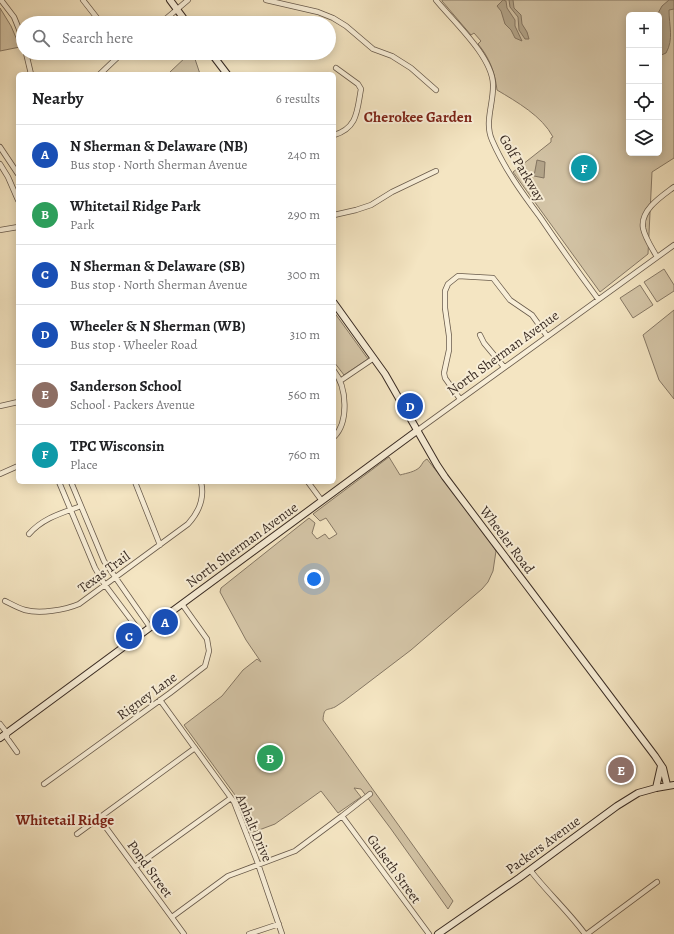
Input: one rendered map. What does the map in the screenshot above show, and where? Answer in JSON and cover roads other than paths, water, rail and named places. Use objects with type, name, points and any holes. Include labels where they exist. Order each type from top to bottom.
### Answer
[{"type":"street","points":[[1,0],[16,22]]},
{"type":"street","points":[[83,0],[96,16]]},
{"type":"street","points":[[170,0],[182,16]]},
{"type":"street","points":[[170,16],[188,0]]},
{"type":"street","points":[[266,0],[318,12],[328,16]]},
{"type":"street","name":"Golf Parkway","points":[[436,0],[480,51],[488,65],[493,83],[493,98],[489,115],[488,130],[500,156],[517,185],[598,299]]},
{"type":"street","points":[[336,20],[346,26],[373,50],[392,56],[411,68],[436,90]]},
{"type":"street","points":[[28,60],[31,72]]},
{"type":"street","points":[[102,72],[115,60]]},
{"type":"street","points":[[216,60],[225,72]]},
{"type":"street","points":[[336,68],[358,84],[361,89],[355,119],[346,131],[336,134]]},
{"type":"street","points":[[0,147],[16,171]]},
{"type":"street","points":[[0,164],[8,177],[16,195]]},
{"type":"street","points":[[336,215],[371,205],[392,192],[436,171]]},
{"type":"street","points":[[657,257],[643,228],[645,217],[652,204],[674,187]]},
{"type":"street","points":[[0,230],[16,227]]},
{"type":"street","name":"North Sherman Avenue","points":[[0,738],[460,398],[674,245]]},
{"type":"street","points":[[460,398],[446,378],[444,372],[449,350],[449,328],[444,296],[448,284],[458,276],[489,276],[494,279],[510,300],[529,312],[547,336]]},
{"type":"street","name":"Wheeler Road","points":[[336,306],[385,374],[445,477],[643,738],[661,764],[671,785]]},
{"type":"street","points":[[480,335],[482,340],[504,367]]},
{"type":"street","points":[[340,381],[374,358]]},
{"type":"street","points":[[336,374],[340,381],[344,406],[342,426],[336,435]]},
{"type":"street","points":[[0,406],[16,402]]},
{"type":"street","points":[[0,474],[16,467]]},
{"type":"street","points":[[60,484],[95,568],[105,585],[141,633]]},
{"type":"street","points":[[72,484],[104,561],[150,627]]},
{"type":"street","points":[[136,484],[160,545]]},
{"type":"street","name":"Texas Trail","points":[[5,601],[25,610],[37,611],[61,610],[79,604],[188,524],[196,515],[200,506],[202,492],[201,484]]},
{"type":"street","points":[[309,484],[322,501]]},
{"type":"street","points":[[29,534],[38,524],[80,506]]},
{"type":"street","name":"Rigney Lane","points":[[44,784],[205,666],[208,658],[207,639],[182,604]]},
{"type":"street","name":"Anhalt Drive","points":[[160,700],[231,798],[238,812],[258,865],[282,934]]},
{"type":"street","points":[[0,724],[6,733],[7,738],[17,752]]},
{"type":"street","points":[[78,834],[195,748]]},
{"type":"street","points":[[656,788],[661,764]]},
{"type":"street","name":"Packers Avenue","points":[[438,934],[530,870],[617,806],[638,793],[671,785]]},
{"type":"street","points":[[172,917],[228,876],[295,851],[370,794]]},
{"type":"street","points":[[135,867],[231,798]]},
{"type":"street","name":"Gulseth Street","points":[[342,816],[429,934]]},
{"type":"street","name":"Pond Street","points":[[99,818],[184,934]]},
{"type":"street","points":[[530,870],[543,887],[575,920],[586,934],[657,882]]},
{"type":"street","points":[[249,934],[279,924]]},
{"type":"place","name":"TPC Wisconsin","points":[[584,168]]},
{"type":"place","name":"Wheeler & N Sherman (WB)","points":[[410,406]]},
{"type":"place","name":"N Sherman & Delaware (NB)","points":[[165,622]]},
{"type":"place","name":"N Sherman & Delaware (SB)","points":[[129,636]]},
{"type":"place","name":"Whitetail Ridge Park","points":[[270,758]]},
{"type":"place","name":"Sanderson School","points":[[621,770]]},
{"type":"district","name":"Cherokee Garden","points":[[418,117]]},
{"type":"district","name":"Whitetail Ridge","points":[[65,820]]}]
